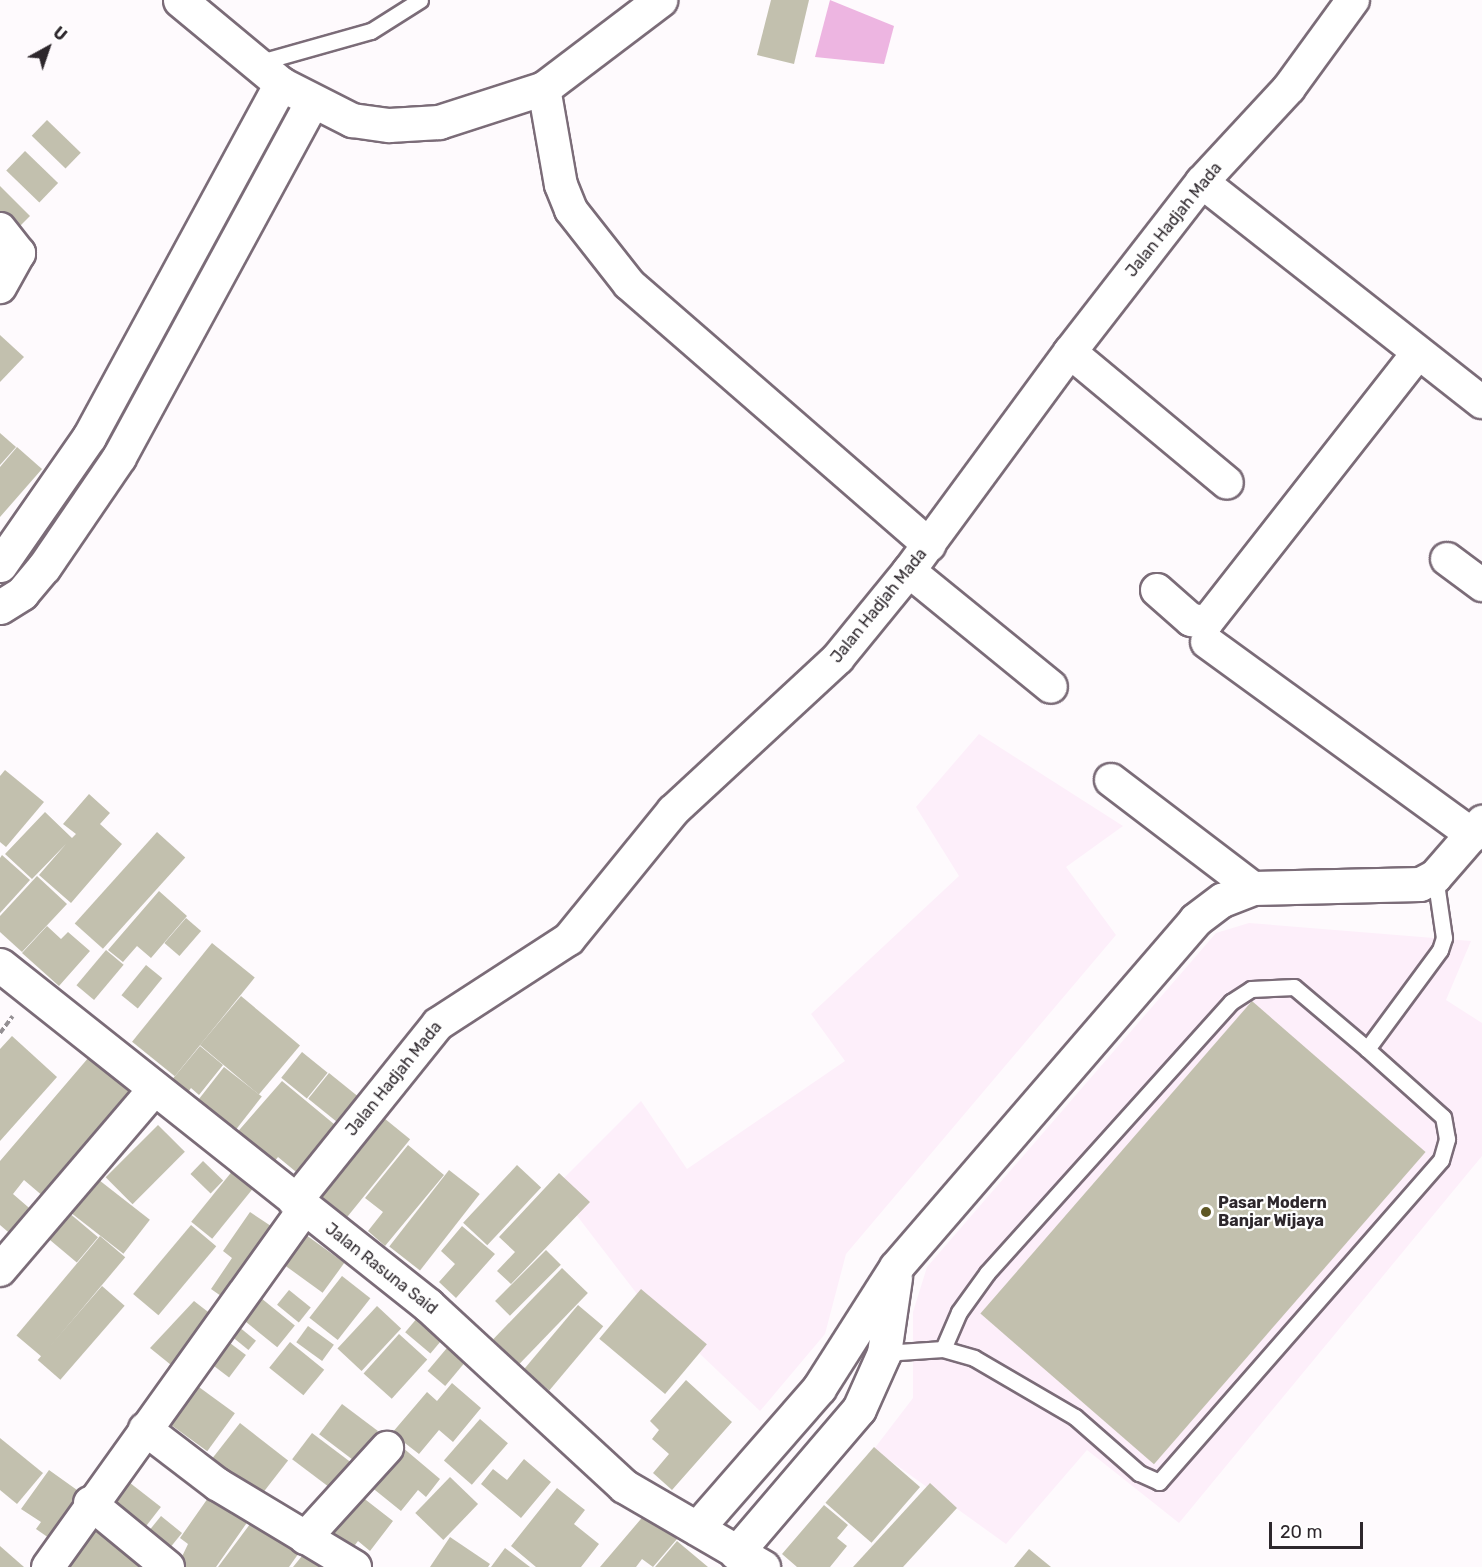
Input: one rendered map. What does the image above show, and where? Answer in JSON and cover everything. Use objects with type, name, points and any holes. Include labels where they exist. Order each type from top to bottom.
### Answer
[{"type":"street","points":[[180,0],[254,64],[281,84],[312,102],[351,120],[439,122],[544,88],[660,0]]},
{"type":"street","name":"Jalan Hadjah Mada","points":[[48,1567],[90,1503],[145,1429],[300,1206],[438,1024],[569,939],[673,811],[838,658],[929,545],[1070,352],[1202,182],[1289,88],[1353,0]]},
{"type":"street","points":[[0,565],[89,437],[152,330],[281,84]]},
{"type":"street","points":[[544,88],[561,185],[571,210],[629,284],[929,545]]},
{"type":"street","points":[[0,607],[22,593],[44,567],[118,457],[312,102]]},
{"type":"street","points":[[1202,182],[1482,402]]},
{"type":"street","points":[[0,229],[19,253],[0,287]]},
{"type":"street","points":[[1070,352],[1227,483]]},
{"type":"street","points":[[1156,590],[1191,620],[1207,622],[1418,353]]},
{"type":"street","points":[[1447,559],[1482,585]]},
{"type":"street","points":[[909,571],[1051,687]]},
{"type":"street","points":[[697,1528],[786,1430],[896,1267],[1195,920],[1222,900],[1253,888],[1404,888],[1435,876],[1477,828],[1207,642]]},
{"type":"street","points":[[1111,780],[1253,888]]},
{"type":"street","name":"Jalan Rasuna Said","points":[[0,965],[153,1091],[462,1334],[624,1486],[697,1528],[741,1562]]},
{"type":"street","points":[[0,1270],[153,1091]]},
{"type":"street","points":[[741,1562],[858,1409],[884,1353],[896,1267]]},
{"type":"street","points":[[145,1429],[217,1484],[355,1567]]},
{"type":"street","points":[[786,1430],[821,1457]]},
{"type":"street","points":[[305,1538],[387,1448]]},
{"type":"street","points":[[90,1503],[168,1567]]},
{"type":"lane","points":[[254,64],[371,31],[420,0]]},
{"type":"lane","points":[[1367,1049],[1440,950],[1444,938],[1435,876]]},
{"type":"lane","points":[[884,1353],[943,1349],[1017,1381],[1159,1482],[1441,1160],[1447,1139],[1443,1116],[1294,987],[1251,989],[1231,1002],[987,1272],[959,1312],[943,1349]]},
{"type":"shaded area","points":[[830,0],[894,26],[884,64],[815,57]]},
{"type":"shaded area","points":[[979,734],[1123,826],[1066,867],[1116,935],[846,1254],[825,1334],[760,1411],[637,1294],[555,1187],[641,1101],[687,1169],[845,1061],[811,1014],[959,876],[916,807]]},
{"type":"shaded area","name":"Pasar Modern Banjar Wijaya","points":[[1249,923],[1471,941],[1446,1000],[1482,1023],[1482,1156],[1179,1523],[1087,1450],[1006,1544],[874,1449],[913,1398],[913,1312],[927,1267],[1216,933]]},
{"type":"building","points":[[771,0],[809,0],[794,64],[757,55]]},
{"type":"building","points":[[47,120],[81,153],[66,168],[32,136]]},
{"type":"building","points":[[25,151],[58,183],[39,202],[6,170]]},
{"type":"building","points":[[0,186],[30,216],[13,233],[0,220]]},
{"type":"building","points":[[0,335],[24,357],[0,382]]},
{"type":"building","points":[[0,433],[16,447],[0,465]]},
{"type":"building","points":[[17,447],[42,469],[0,517],[0,467]]},
{"type":"building","points":[[5,770],[44,802],[6,847],[0,842],[0,776]]},
{"type":"building","points":[[89,794],[110,813],[100,824],[122,844],[71,903],[39,875],[66,844],[32,879],[5,854],[45,812],[72,838],[76,834],[63,824]]},
{"type":"building","points":[[157,832],[185,857],[103,949],[75,923]]},
{"type":"building","points":[[2,855],[30,880],[0,913],[0,858]]},
{"type":"building","points":[[37,876],[67,904],[22,952],[0,932],[0,916]]},
{"type":"building","points":[[159,891],[187,916],[151,958],[137,946],[123,962],[108,950]]},
{"type":"building","points":[[186,918],[201,931],[179,956],[164,943]]},
{"type":"building","points":[[47,926],[61,939],[68,932],[90,951],[59,986],[22,953]]},
{"type":"building","points":[[212,943],[255,978],[175,1076],[132,1042]]},
{"type":"building","points":[[106,950],[124,965],[94,1000],[76,985]]},
{"type":"building","points":[[146,965],[162,978],[138,1009],[121,995]]},
{"type":"building","points":[[241,996],[300,1045],[259,1095],[200,1045]]},
{"type":"building","points":[[1252,1001],[1426,1152],[1154,1464],[980,1313]]},
{"type":"building","points":[[12,1036],[57,1077],[0,1141],[0,1049]]},
{"type":"building","points":[[200,1046],[223,1065],[199,1095],[191,1088],[186,1095],[170,1082]]},
{"type":"building","points":[[302,1052],[328,1073],[307,1098],[281,1078]]},
{"type":"building","points":[[89,1057],[138,1100],[51,1203],[24,1180],[13,1194],[35,1213],[14,1237],[0,1225],[0,1161]]},
{"type":"building","points":[[224,1067],[262,1097],[233,1134],[195,1104]]},
{"type":"building","points":[[329,1073],[364,1101],[343,1127],[308,1099]]},
{"type":"building","points":[[282,1081],[340,1129],[301,1176],[278,1157],[270,1167],[234,1136]]},
{"type":"building","points":[[379,1114],[410,1139],[347,1217],[316,1192]]},
{"type":"building","points":[[158,1125],[185,1152],[133,1204],[106,1177]]},
{"type":"building","points":[[408,1145],[444,1175],[385,1246],[368,1231],[383,1212],[365,1198]]},
{"type":"building","points":[[203,1161],[223,1180],[211,1193],[190,1174]]},
{"type":"building","points":[[517,1165],[541,1188],[487,1245],[463,1223]]},
{"type":"building","points":[[234,1169],[255,1186],[212,1239],[191,1222]]},
{"type":"building","points":[[449,1170],[480,1194],[420,1270],[389,1246]]},
{"type":"building","points":[[90,1173],[150,1220],[123,1254],[64,1207]]},
{"type":"building","points":[[559,1173],[590,1202],[511,1284],[497,1271],[515,1252],[499,1237]]},
{"type":"building","points":[[62,1207],[98,1237],[77,1262],[41,1232]]},
{"type":"building","points":[[250,1212],[280,1232],[231,1303],[211,1289],[232,1258],[223,1251]]},
{"type":"building","points":[[191,1225],[216,1246],[158,1315],[133,1294]]},
{"type":"building","points":[[462,1226],[495,1254],[456,1298],[439,1282],[455,1264],[441,1251]]},
{"type":"building","points":[[295,1227],[344,1263],[323,1293],[273,1257]]},
{"type":"building","points":[[100,1236],[125,1257],[42,1357],[16,1336]]},
{"type":"building","points":[[546,1250],[561,1265],[510,1316],[495,1301]]},
{"type":"building","points":[[562,1268],[588,1293],[519,1364],[493,1339]]},
{"type":"building","points":[[342,1276],[370,1298],[338,1340],[309,1318]]},
{"type":"building","points":[[102,1286],[125,1306],[60,1380],[38,1360]]},
{"type":"building","points":[[641,1289],[707,1344],[665,1394],[599,1339]]},
{"type":"building","points":[[289,1290],[311,1308],[299,1322],[277,1305]]},
{"type":"building","points":[[256,1294],[295,1325],[277,1347],[238,1316]]},
{"type":"building","points":[[194,1301],[212,1315],[176,1369],[150,1348]]},
{"type":"building","points":[[578,1305],[603,1326],[549,1391],[524,1369]]},
{"type":"building","points":[[377,1306],[401,1329],[362,1371],[337,1348]]},
{"type":"building","points":[[418,1317],[443,1338],[430,1354],[405,1332]]},
{"type":"building","points":[[228,1318],[256,1341],[248,1350],[220,1327]]},
{"type":"building","points":[[308,1326],[334,1345],[322,1361],[296,1342]]},
{"type":"building","points":[[218,1334],[246,1355],[229,1377],[201,1356]]},
{"type":"building","points":[[399,1334],[427,1359],[392,1399],[364,1373]]},
{"type":"building","points":[[290,1342],[324,1370],[303,1395],[269,1368]]},
{"type":"building","points":[[452,1342],[470,1357],[445,1386],[428,1371]]},
{"type":"building","points":[[686,1380],[732,1422],[672,1490],[653,1473],[669,1454],[652,1439],[659,1430],[650,1421]]},
{"type":"building","points":[[192,1382],[235,1413],[207,1451],[164,1420]]},
{"type":"building","points":[[452,1383],[481,1408],[453,1442],[439,1430],[419,1454],[392,1433],[427,1392],[437,1401]]},
{"type":"building","points":[[342,1404],[378,1431],[355,1461],[319,1434]]},
{"type":"building","points":[[480,1419],[508,1443],[472,1485],[444,1461]]},
{"type":"building","points":[[240,1423],[288,1461],[254,1504],[206,1466]]},
{"type":"building","points":[[312,1433],[355,1465],[335,1492],[292,1459]]},
{"type":"building","points":[[0,1438],[43,1473],[17,1504],[0,1490]]},
{"type":"building","points":[[402,1447],[440,1479],[426,1497],[418,1490],[401,1511],[370,1486]]},
{"type":"building","points":[[874,1447],[920,1487],[871,1543],[825,1503]]},
{"type":"building","points":[[524,1459],[551,1482],[521,1518],[481,1484],[493,1469],[507,1480]]},
{"type":"building","points":[[49,1470],[91,1500],[59,1545],[36,1529],[41,1522],[21,1509]]},
{"type":"building","points":[[116,1472],[161,1507],[142,1531],[98,1496]]},
{"type":"building","points":[[450,1477],[478,1504],[443,1540],[415,1513]]},
{"type":"building","points":[[930,1483],[957,1508],[903,1567],[853,1567]]},
{"type":"building","points":[[215,1488],[253,1514],[216,1567],[177,1567],[188,1544],[180,1538]]},
{"type":"building","points":[[557,1488],[585,1510],[574,1524],[599,1544],[581,1567],[536,1567],[511,1546]]},
{"type":"building","points":[[357,1493],[393,1521],[370,1551],[358,1541],[352,1549],[328,1530]]},
{"type":"building","points":[[824,1505],[848,1525],[837,1538],[847,1546],[830,1567],[797,1567],[782,1554]]},
{"type":"building","points":[[646,1513],[677,1539],[653,1567],[642,1559],[636,1567],[600,1567]]},
{"type":"building","points":[[98,1515],[163,1567],[70,1567],[62,1560]]},
{"type":"building","points":[[161,1516],[182,1533],[164,1555],[143,1538]]},
{"type":"building","points":[[256,1516],[301,1550],[289,1567],[218,1567]]},
{"type":"building","points":[[450,1537],[490,1564],[488,1567],[430,1567]]},
{"type":"building","points":[[677,1541],[708,1567],[655,1567]]},
{"type":"building","points":[[0,1546],[24,1567],[0,1567]]},
{"type":"building","points":[[310,1546],[337,1567],[293,1567]]},
{"type":"building","points":[[505,1548],[530,1567],[491,1567]]},
{"type":"building","points":[[1029,1549],[1051,1567],[1014,1567]]},
{"type":"place","name":"Pasar Modern Banjar Wijaya","points":[[1206,1212]]}]
